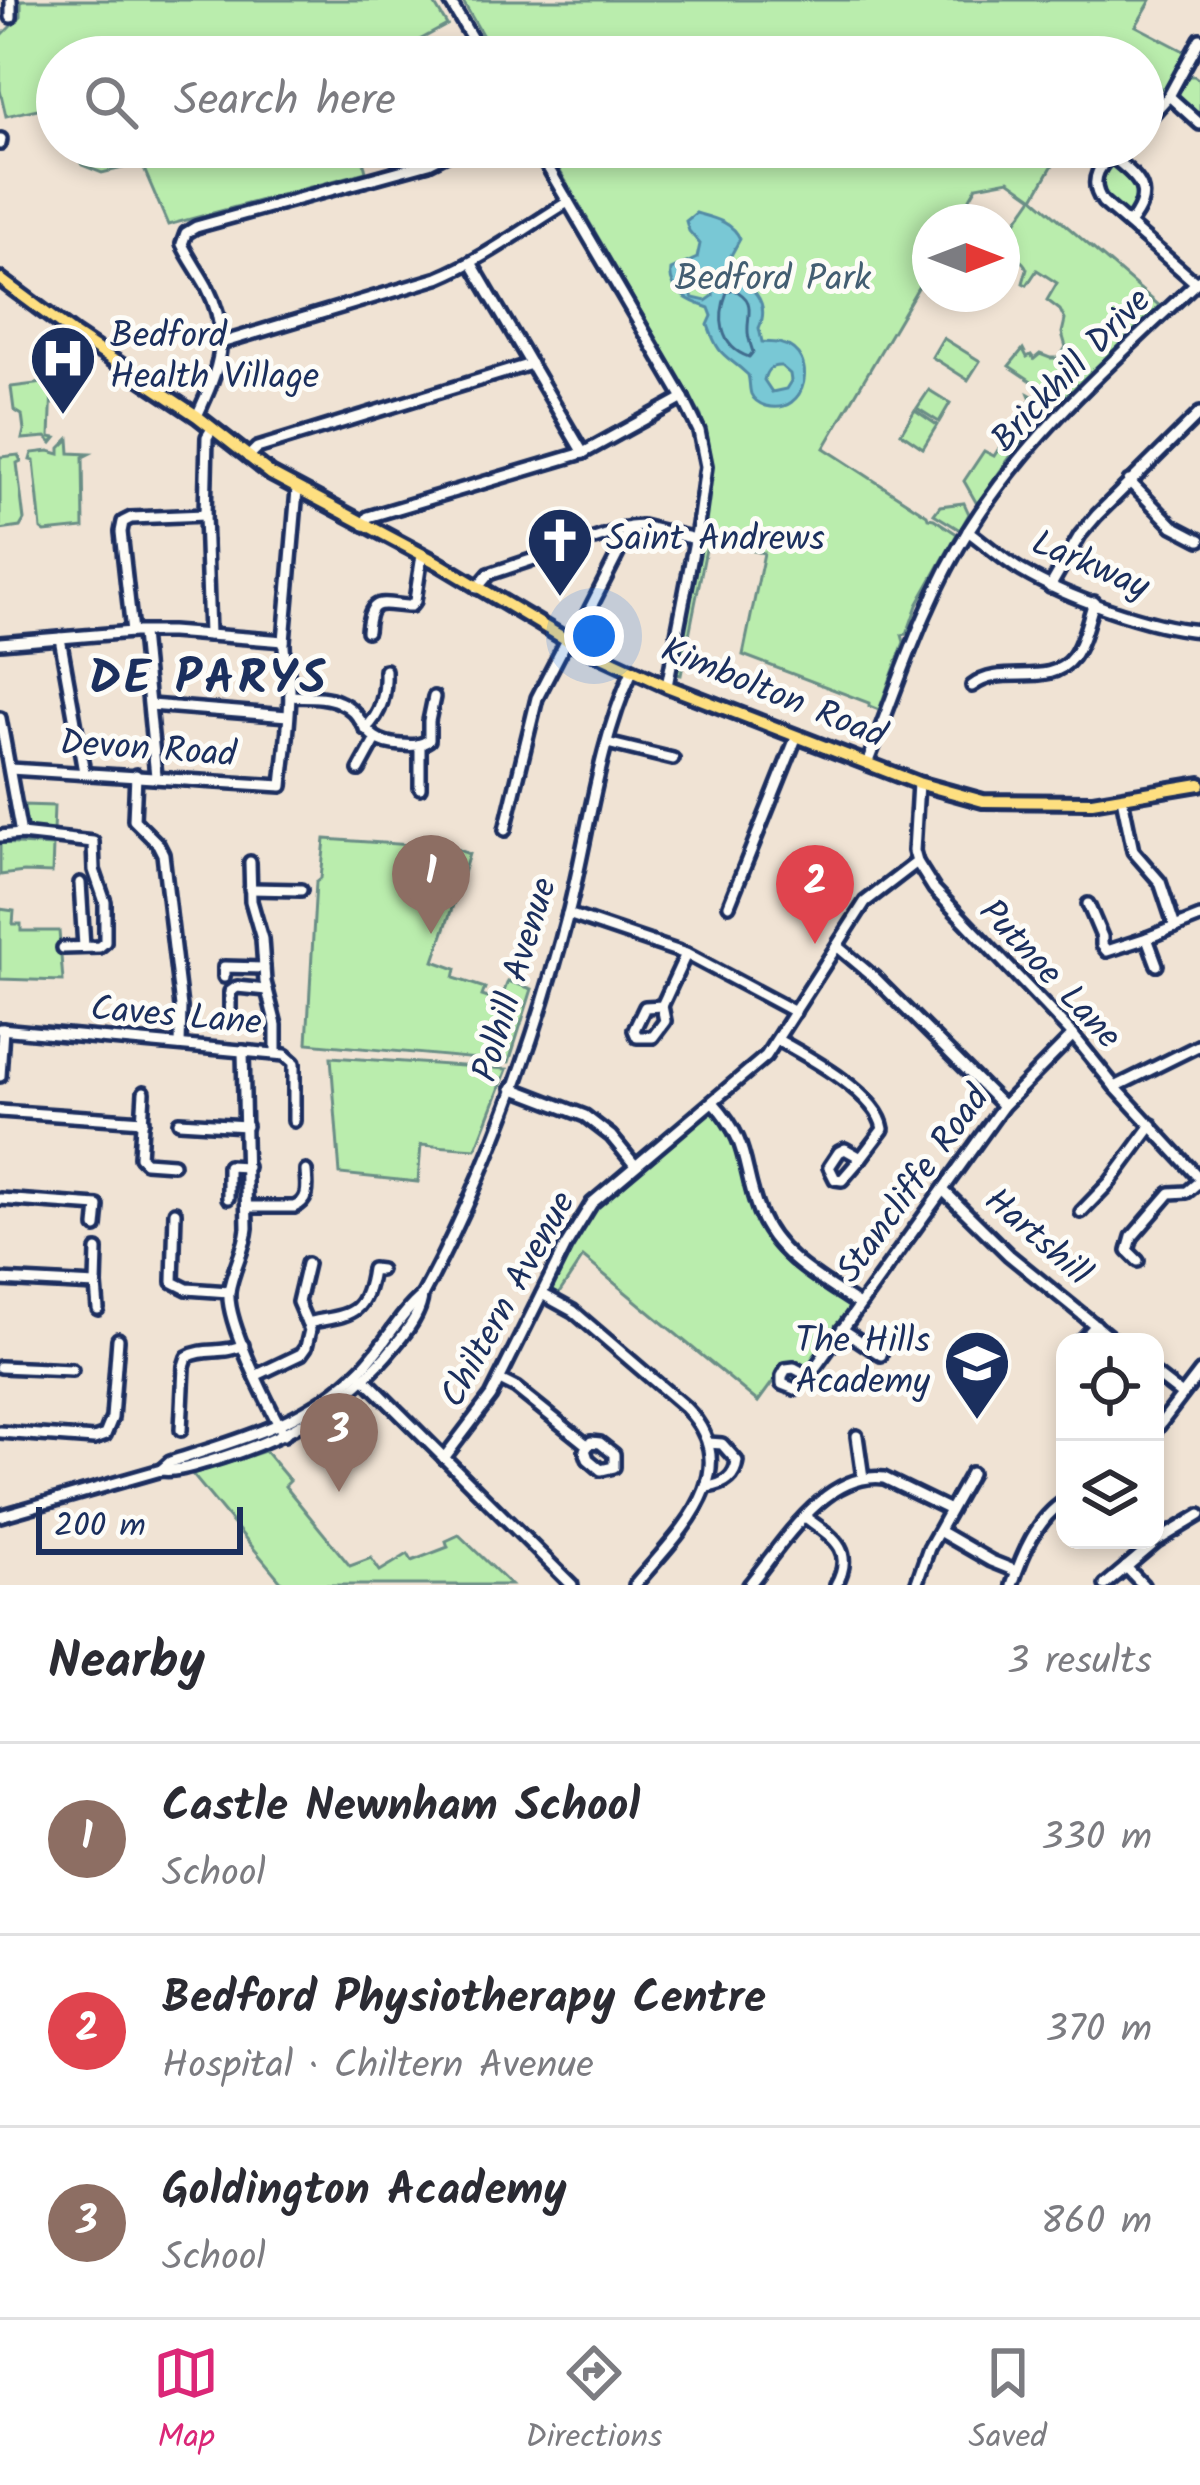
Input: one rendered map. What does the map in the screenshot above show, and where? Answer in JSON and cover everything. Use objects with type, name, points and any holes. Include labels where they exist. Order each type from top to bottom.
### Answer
[{"type":"main road","name":"Kimbolton Road","points":[[0,279],[297,490],[422,555],[570,641],[667,686],[917,783],[983,801],[1063,804],[1200,784]]},
{"type":"street","points":[[11,0],[11,16]]},
{"type":"street","points":[[449,0],[470,36]]},
{"type":"street","points":[[1164,102],[1200,39]]},
{"type":"street","points":[[1185,69],[1200,77]]},
{"type":"street","points":[[1169,96],[1200,124]]},
{"type":"street","points":[[197,416],[212,387],[220,322],[182,244],[186,233],[196,226],[411,168]]},
{"type":"street","points":[[548,168],[699,431],[706,466],[667,686]]},
{"type":"street","points":[[1102,168],[1096,175],[1097,194],[1198,281]]},
{"type":"street","points":[[1129,168],[1143,191],[1139,213],[1129,224]]},
{"type":"street","points":[[221,343],[438,278],[472,264],[568,202]]},
{"type":"street","points":[[472,264],[583,453]]},
{"type":"street","name":"Brickhill Drive","points":[[867,764],[928,608],[968,531],[1020,458],[1062,410],[1198,281]]},
{"type":"street","points":[[248,457],[257,448],[531,364]]},
{"type":"street","points":[[364,524],[368,517],[583,453],[682,398]]},
{"type":"street","points":[[1050,586],[1080,536],[1200,413]]},
{"type":"street","points":[[209,635],[205,515],[207,436],[212,429]]},
{"type":"street","points":[[1129,482],[1173,526],[1200,540]]},
{"type":"street","points":[[150,705],[288,716],[290,679],[284,666],[284,641],[297,490]]},
{"type":"street","points":[[157,776],[121,532],[123,522],[131,518],[205,515]]},
{"type":"street","points":[[477,588],[488,574],[626,528],[642,526],[696,539]]},
{"type":"street","points":[[505,830],[537,698],[626,538],[626,528]]},
{"type":"street","name":"Larkway","points":[[968,531],[1050,586],[1177,629],[1200,632]]},
{"type":"street","points":[[367,631],[371,609],[377,604],[404,607],[415,601],[422,555]]},
{"type":"street","points":[[972,686],[994,674],[1044,674],[1062,668],[1077,652],[1094,602]]},
{"type":"street","points":[[0,643],[171,632],[284,641]]},
{"type":"street","points":[[60,638],[84,772]]},
{"type":"street","points":[[365,729],[380,709],[385,670]]},
{"type":"street","name":"Polhill Avenue","points":[[0,1516],[161,1470],[170,1462],[282,1430],[326,1410],[362,1375],[422,1295],[455,1231],[548,986],[615,713],[632,671]]},
{"type":"street","points":[[290,696],[343,703],[376,740],[420,746],[429,740],[434,697]]},
{"type":"street","name":"Devon Road","points":[[10,769],[282,786],[288,716]]},
{"type":"street","points":[[0,718],[20,834]]},
{"type":"street","points":[[728,905],[796,738]]},
{"type":"street","points":[[359,770],[376,740]]},
{"type":"street","points":[[608,742],[673,758]]},
{"type":"street","points":[[420,746],[420,788]]},
{"type":"street","points":[[136,775],[134,820],[163,854],[182,1007],[181,1045]]},
{"type":"street","points":[[917,783],[913,836],[917,862]]},
{"type":"street","points":[[1122,798],[1133,851],[1160,882],[1175,927]]},
{"type":"street","points":[[0,836],[93,842],[94,870],[104,902],[105,942],[100,947],[63,948]]},
{"type":"street","points":[[250,862],[253,914],[262,939],[276,1053]]},
{"type":"street","name":"Chiltern Avenue","points":[[444,1458],[500,1380],[582,1216],[634,1164],[757,1065],[866,902],[917,862]]},
{"type":"street","name":"Putnoe Lane","points":[[917,862],[956,915],[1072,1035],[1200,1180]]},
{"type":"street","points":[[80,883],[84,947]]},
{"type":"street","points":[[250,889],[301,890]]},
{"type":"street","points":[[1088,904],[1107,950],[1200,917]]},
{"type":"street","points":[[568,914],[686,954],[795,1012]]},
{"type":"street","points":[[1147,938],[1157,965]]},
{"type":"street","points":[[838,946],[1003,1106]]},
{"type":"street","points":[[662,1006],[686,954]]},
{"type":"street","points":[[224,977],[224,968],[264,968]]},
{"type":"street","points":[[230,1009],[230,992],[237,987],[268,990]]},
{"type":"street","points":[[0,1076],[2,1029]]},
{"type":"street","name":"Caves Lane","points":[[2,1029],[290,1057],[297,1115]]},
{"type":"street","name":"Stancliffe Road","points":[[809,1376],[1003,1106],[1072,1035]]},
{"type":"street","points":[[778,1040],[826,1066],[881,1119],[883,1129],[861,1158]]},
{"type":"street","points":[[1114,1087],[1200,1046]]},
{"type":"street","points":[[243,1051],[246,1238],[229,1292],[235,1327],[282,1430]]},
{"type":"street","points":[[512,1088],[598,1123],[634,1164]]},
{"type":"street","points":[[144,1092],[140,1157],[145,1162],[173,1164]]},
{"type":"street","points":[[713,1102],[739,1138],[767,1229],[793,1258],[860,1305]]},
{"type":"street","points":[[0,1111],[142,1120]]},
{"type":"street","points":[[179,1122],[246,1126]]},
{"type":"street","points":[[1081,1212],[1152,1126]]},
{"type":"street","points":[[228,1198],[228,1166],[247,1167]]},
{"type":"street","points":[[247,1207],[300,1205],[307,1192],[306,1171]]},
{"type":"street","points":[[1138,1261],[1128,1251],[1132,1237],[1170,1192],[1186,1192],[1200,1180]]},
{"type":"street","name":"Hartshill","points":[[944,1191],[1009,1255],[1105,1333]]},
{"type":"street","points":[[0,1199],[98,1206],[96,1227]]},
{"type":"street","points":[[175,1211],[173,1282],[187,1289],[229,1292]]},
{"type":"street","points":[[98,1250],[98,1309]]},
{"type":"street","points":[[257,1375],[301,1354],[310,1338],[298,1302],[307,1264]]},
{"type":"street","points":[[307,1323],[358,1308],[369,1289],[371,1269],[380,1270]]},
{"type":"street","points":[[0,1280],[95,1285]]},
{"type":"street","points":[[542,1294],[573,1310],[686,1407],[708,1443],[711,1472],[693,1515],[635,1585]]},
{"type":"street","name":"Hartshill","points":[[1088,1333],[1096,1325]]},
{"type":"street","points":[[842,1329],[881,1355]]},
{"type":"street","points":[[0,1432],[94,1439],[105,1435],[112,1418],[118,1339]]},
{"type":"street","points":[[184,1425],[188,1357],[243,1346]]},
{"type":"street","points":[[0,1367],[72,1370]]},
{"type":"street","points":[[1164,1419],[1200,1372]]},
{"type":"street","points":[[362,1375],[572,1585]]},
{"type":"street","points":[[500,1380],[587,1445]]},
{"type":"street","points":[[1164,1382],[1182,1395]]},
{"type":"street","points":[[857,1436],[863,1478]]},
{"type":"street","points":[[707,1487],[721,1485],[736,1468],[722,1444],[708,1443]]},
{"type":"street","points":[[916,1585],[929,1547],[971,1473]]},
{"type":"street","points":[[749,1585],[818,1502],[863,1478],[884,1478],[950,1510]]},
{"type":"street","points":[[1012,1585],[1044,1519],[1056,1509]]},
{"type":"street","points":[[1164,1535],[1200,1515]]},
{"type":"street","points":[[806,1517],[832,1537],[844,1554],[836,1585]]},
{"type":"street","points":[[938,1531],[1016,1571]]},
{"type":"street","points":[[1105,1585],[1146,1549]]},
{"type":"street","points":[[1126,1567],[1143,1585]]},
{"type":"green space","points":[[21,0],[432,0],[447,25],[427,36],[36,36],[36,109],[6,116],[0,90],[0,37],[21,16]]},
{"type":"green space","points":[[462,0],[1151,0],[1136,26],[1155,36],[483,36]]},
{"type":"green space","points":[[1164,41],[1186,52],[1164,90]]},
{"type":"green space","points":[[1186,76],[1200,80],[1200,121],[1176,96]]},
{"type":"green space","points":[[365,168],[366,172],[168,225],[144,169]]},
{"type":"green space","name":"Bedford Park","points":[[558,168],[1051,168],[1034,198],[1161,307],[1070,394],[1057,398],[1009,366],[1023,349],[1034,359],[1040,354],[1059,358],[1066,347],[1065,320],[1047,300],[1057,283],[1037,270],[1027,285],[1023,283],[1027,269],[1020,261],[1020,216],[1033,197],[1009,180],[977,186],[966,204],[912,204],[912,298],[824,448],[957,534],[917,605],[907,634],[902,635],[904,642],[879,710],[743,655],[764,553],[701,540],[709,493],[706,432]]},
{"type":"green space","points":[[1119,168],[1137,186],[1139,199],[1128,216],[1098,191],[1100,173]]},
{"type":"green space","points":[[943,338],[980,361],[968,380],[932,357]]},
{"type":"green space","points":[[52,386],[50,437],[56,438],[52,443],[46,437],[22,439],[22,415],[14,410],[11,387]]},
{"type":"green space","points":[[929,390],[950,403],[939,422],[917,408]]},
{"type":"green space","points":[[1029,394],[1049,405],[1049,414],[1015,450],[977,504],[964,481],[984,451],[994,456],[1031,399]]},
{"type":"green space","points":[[915,410],[937,425],[923,448],[901,433]]},
{"type":"green space","points":[[69,439],[70,453],[89,454],[83,457],[84,528],[45,532],[34,461],[30,460],[32,453],[60,454]]},
{"type":"green space","points":[[18,455],[24,520],[20,527],[0,530],[0,457]]},
{"type":"green space","points":[[964,503],[969,514],[960,530],[934,514],[940,506]]},
{"type":"green space","points":[[700,544],[707,544],[681,675],[676,674]]},
{"type":"green space","points":[[22,805],[54,806],[53,832],[30,830]]},
{"type":"green space","points":[[325,839],[454,848],[469,854],[458,889],[442,885],[440,893],[455,899],[434,961],[456,969],[454,978],[485,988],[482,996],[500,1002],[508,981],[532,989],[509,1062],[307,1043],[316,882],[321,878]]},
{"type":"green space","points":[[0,843],[53,846],[52,873],[0,875]]},
{"type":"green space","points":[[0,909],[14,911],[13,924],[21,924],[21,931],[59,931],[63,981],[0,979]]},
{"type":"green space","points":[[331,1057],[507,1069],[476,1149],[421,1145],[418,1182],[340,1174]]},
{"type":"green space","points":[[707,1108],[717,1110],[736,1138],[765,1231],[851,1303],[851,1312],[801,1382],[794,1384],[779,1373],[758,1402],[583,1257],[556,1298],[550,1289],[575,1233],[593,1209],[636,1166]]},
{"type":"green space","points":[[265,1451],[290,1481],[285,1486],[350,1566],[371,1558],[380,1571],[408,1554],[412,1561],[448,1547],[446,1541],[459,1535],[511,1585],[284,1585],[192,1474]]},
{"type":"water","points":[[696,213],[737,233],[740,239],[727,275],[756,294],[762,310],[762,342],[782,344],[801,359],[804,383],[791,402],[780,407],[755,400],[748,375],[716,344],[708,325],[709,308],[688,299],[673,284],[671,270],[697,258],[700,244],[686,221]],"holes":[[[697,271],[714,286],[713,296],[706,301],[693,298],[685,285],[690,273]],[[781,366],[791,381],[786,389],[772,392],[764,380],[767,371]]]},
{"type":"place","name":"Bedford Health Village","points":[[63,417]]},
{"type":"place","name":"Saint Andrews","points":[[560,599]]},
{"type":"place","name":"Castle Newnham School","points":[[431,934]]},
{"type":"place","name":"Bedford Physiotherapy Centre","points":[[815,944]]},
{"type":"place","name":"The Hills Academy","points":[[977,1422]]},
{"type":"place","name":"Goldington Academy","points":[[339,1492]]},
{"type":"district","name":"DE PARYS","points":[[209,680]]}]
